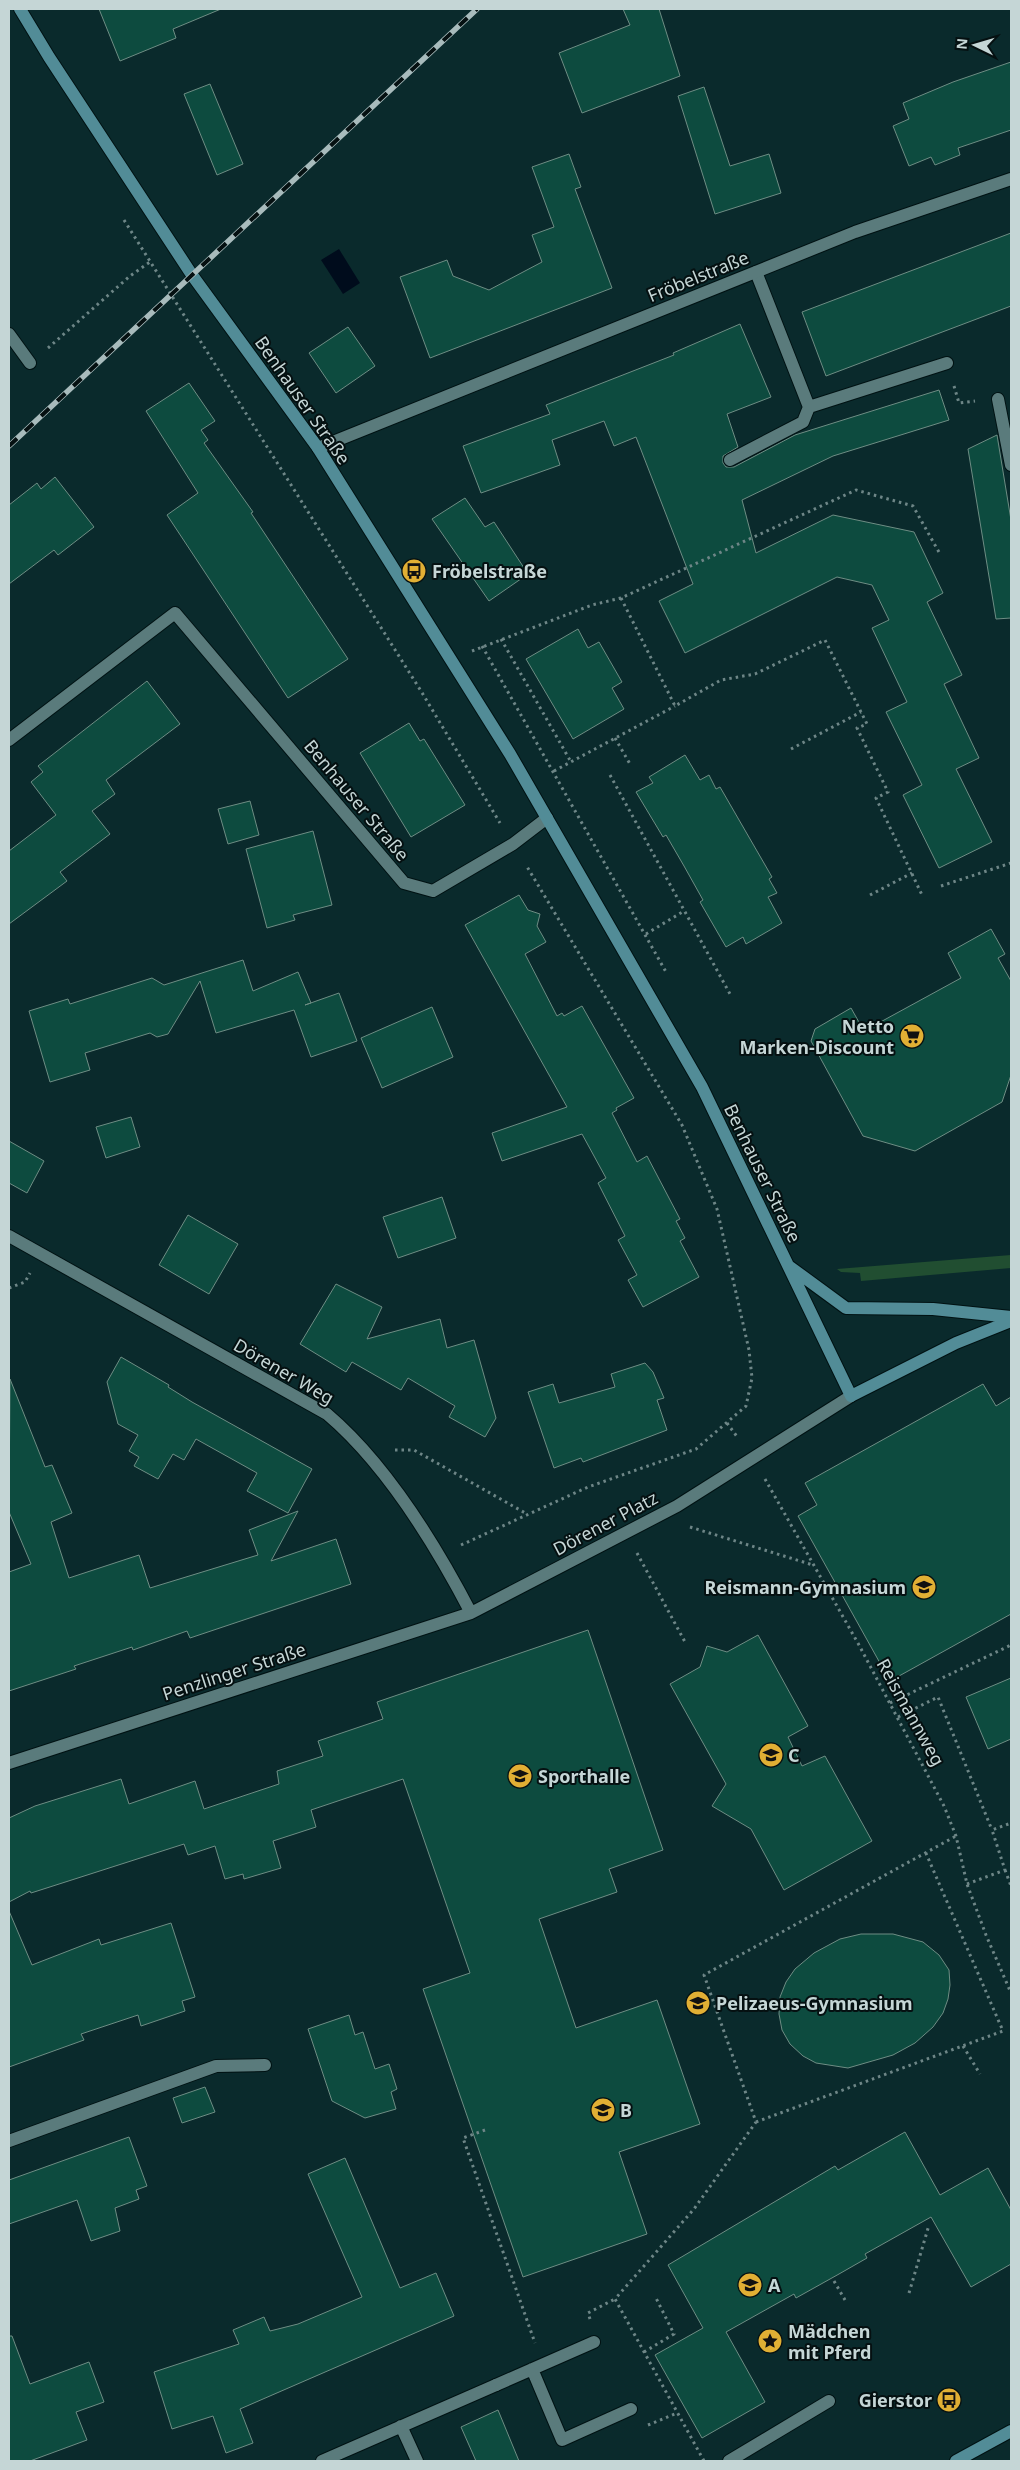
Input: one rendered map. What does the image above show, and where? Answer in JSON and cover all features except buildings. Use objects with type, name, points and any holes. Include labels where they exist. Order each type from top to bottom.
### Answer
[{"type":"main road","name":"Benhauser Straße","points":[[20,9],[49,57],[192,275],[318,448],[547,818],[702,1088],[851,1396]]},
{"type":"main road","points":[[788,1266],[846,1308],[933,1309],[1011,1317]]},
{"type":"main road","points":[[851,1396],[956,1343],[1011,1321]]},
{"type":"main road","points":[[956,2461],[1011,2431]]},
{"type":"street","name":"Fröbelstraße","points":[[318,448],[856,232],[1011,179]]},
{"type":"street","points":[[730,460],[803,422],[809,407],[756,272]]},
{"type":"street","points":[[9,334],[30,363]]},
{"type":"street","points":[[809,407],[947,363]]},
{"type":"street","points":[[998,399],[1011,465]]},
{"type":"street","name":"Benhauser Straße","points":[[9,740],[175,613],[404,883],[432,891],[513,844],[547,818]]},
{"type":"street","name":"Dörener Weg","points":[[9,1236],[327,1414],[366,1450],[440,1554],[471,1613]]},
{"type":"street","points":[[753,1459],[851,1396]]},
{"type":"street","name":"Dörener Platz","points":[[471,1613],[677,1506],[753,1459]]},
{"type":"street","name":"Penzlinger Straße","points":[[9,1763],[471,1613]]},
{"type":"street","points":[[9,2141],[216,2066],[265,2065]]},
{"type":"street","points":[[322,2461],[594,2342]]},
{"type":"street","points":[[537,2367],[562,2440],[631,2409]]},
{"type":"street","points":[[729,2461],[829,2400]]},
{"type":"street","points":[[401,2426],[417,2461]]},
{"type":"path","name":"Dörener Platz","points":[[124,219],[421,691],[682,1125],[717,1209],[749,1350],[752,1378],[746,1406],[696,1449],[588,1487],[440,1554]]},
{"type":"path","points":[[30,363],[130,276],[150,262]]},
{"type":"path","points":[[947,363],[959,403],[998,399]]},
{"type":"path","points":[[452,662],[482,646],[592,605],[621,598],[856,490],[912,506],[940,554]]},
{"type":"path","points":[[621,598],[675,706]]},
{"type":"path","points":[[501,639],[570,762]]},
{"type":"path","points":[[554,771],[721,680],[755,674],[826,640],[867,724],[857,728],[888,792],[876,798],[922,895]]},
{"type":"path","points":[[482,646],[668,974]]},
{"type":"path","points":[[791,748],[861,712]]},
{"type":"path","points":[[615,738],[630,764]]},
{"type":"path","points":[[610,775],[730,994]]},
{"type":"path","points":[[941,886],[1011,863]]},
{"type":"path","points":[[870,896],[912,873]]},
{"type":"path","points":[[646,934],[684,911]]},
{"type":"path","points":[[366,1450],[414,1450],[528,1514]]},
{"type":"path","name":"Reismannweg","points":[[753,1459],[898,1717],[944,1806],[956,1836],[967,1884],[1011,1993]]},
{"type":"path","points":[[677,1506],[690,1527],[814,1566]]},
{"type":"path","points":[[626,1532],[685,1642]]},
{"type":"path","points":[[890,1703],[1011,1645]]},
{"type":"path","points":[[898,1717],[938,1697],[992,1830],[1011,1886]]},
{"type":"path","points":[[992,1830],[1011,1823]]},
{"type":"path","points":[[756,2122],[704,1975],[925,1851],[956,1836]]},
{"type":"path","points":[[598,2308],[615,2299],[694,2209],[756,2122],[1003,2031],[925,1851]]},
{"type":"path","points":[[967,1884],[1006,1870]]},
{"type":"path","points":[[1005,1982],[1011,1979]]},
{"type":"path","points":[[963,2046],[980,2074]]},
{"type":"path","points":[[485,2130],[463,2138],[537,2367]]},
{"type":"path","points":[[909,2293],[929,2225]]},
{"type":"path","points":[[834,2282],[845,2300]]},
{"type":"path","points":[[644,2352],[674,2334],[656,2296]]},
{"type":"path","points":[[615,2299],[704,2461]]},
{"type":"path","points":[[649,2426],[677,2413]]},
{"type":"green space","points":[[1011,1255],[1011,1268],[861,1281],[860,1273],[841,1272],[837,1269]]},
{"type":"water","points":[[339,249],[360,283],[343,294],[321,260]]},
{"type":"railway","points":[[9,446],[477,9]]},
{"type":"place","name":"Fröbelstraße","points":[[414,571]]},
{"type":"place","name":"Netto Marken-Discount","points":[[912,1036]]},
{"type":"place","name":"Reismann-Gymnasium","points":[[924,1587]]},
{"type":"place","name":"C","points":[[771,1755]]},
{"type":"place","name":"Sporthalle","points":[[520,1776]]},
{"type":"place","name":"Pelizaeus-Gymnasium","points":[[698,2003]]},
{"type":"place","name":"B","points":[[603,2110]]},
{"type":"place","name":"A","points":[[750,2285]]},
{"type":"place","name":"Mädchen mit Pferd","points":[[770,2341]]},
{"type":"place","name":"Gierstor","points":[[949,2400]]}]
